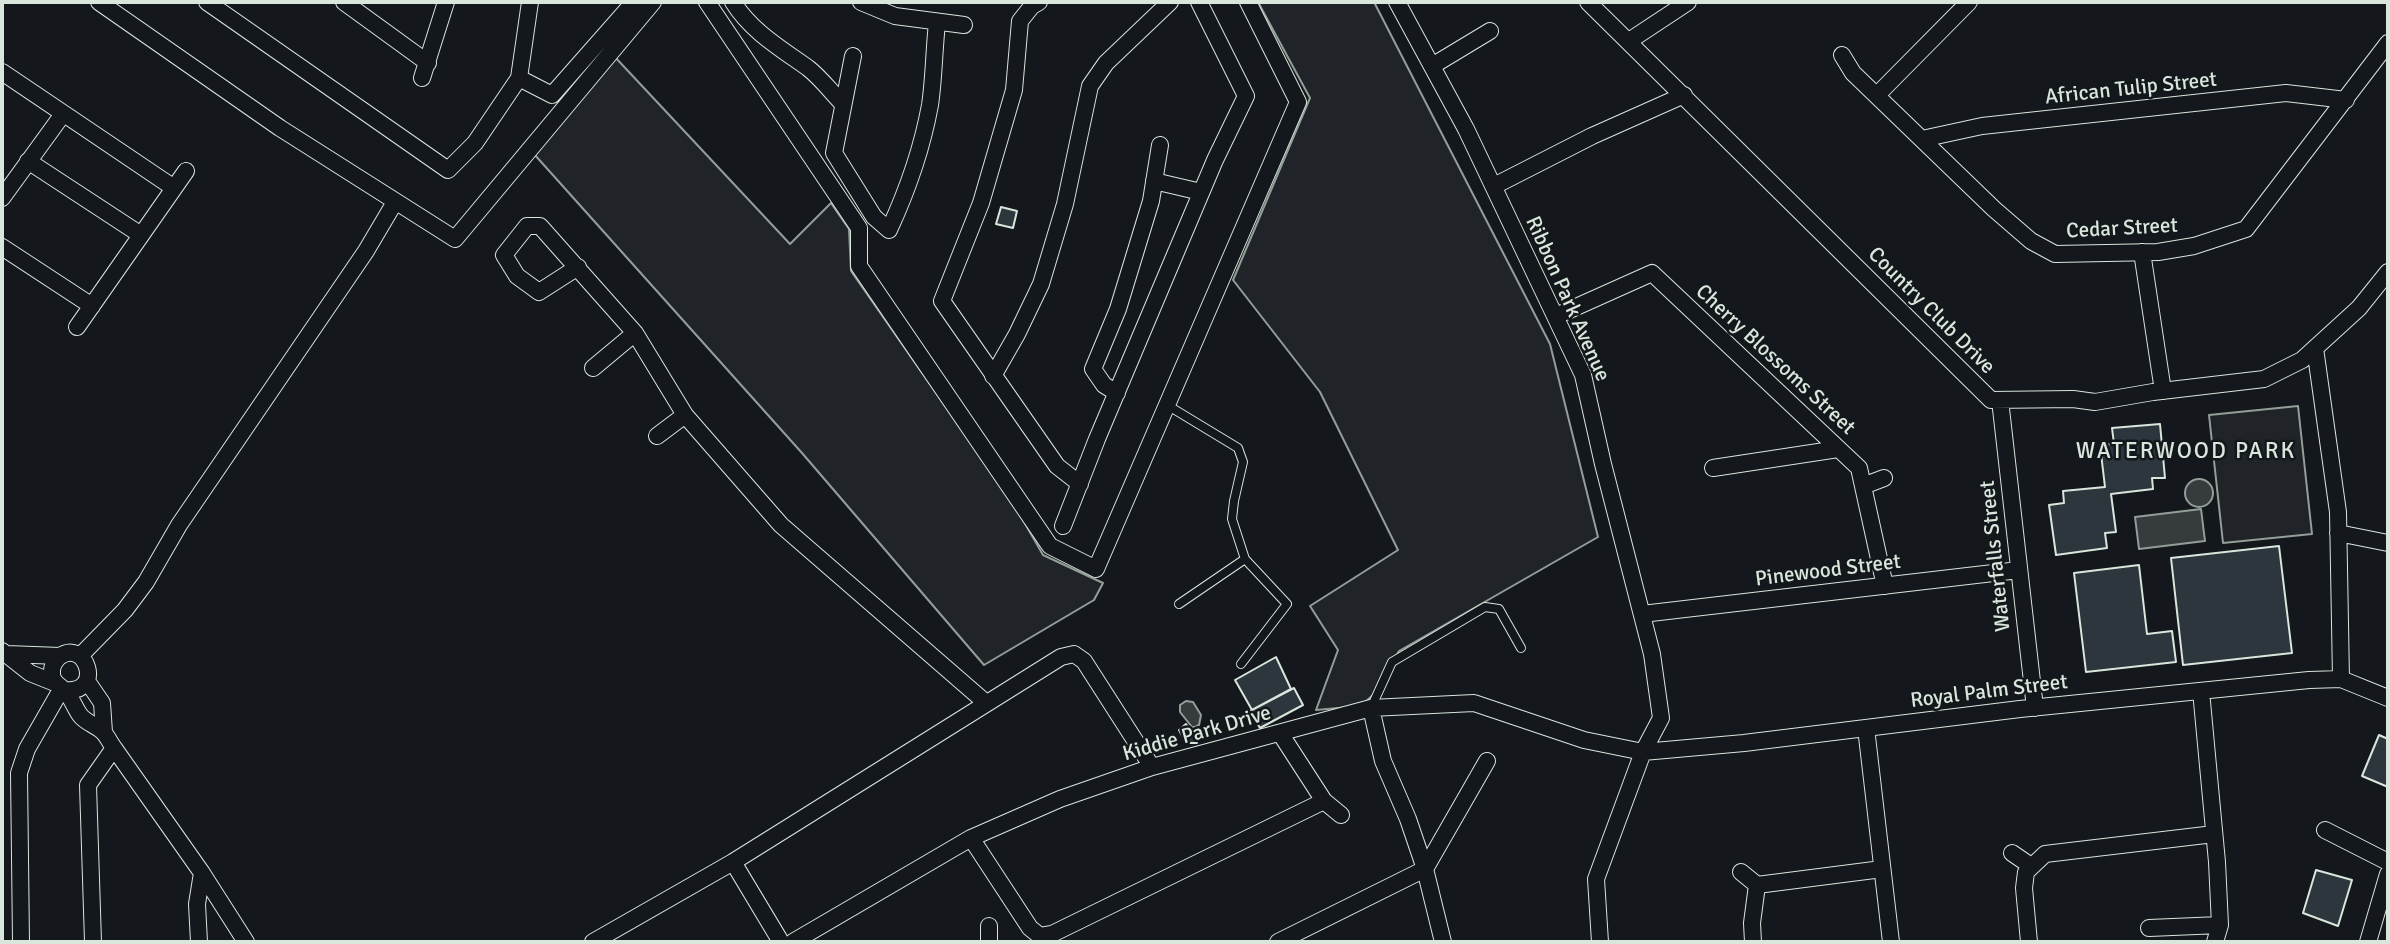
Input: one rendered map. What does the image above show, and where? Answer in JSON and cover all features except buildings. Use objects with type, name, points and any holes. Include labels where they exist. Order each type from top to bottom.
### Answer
[{"type":"street","points":[[99,2],[280,128],[455,239],[653,2]]},
{"type":"street","points":[[207,2],[448,170],[475,143],[519,78],[530,2]]},
{"type":"street","points":[[344,2],[425,70],[446,2]]},
{"type":"street","points":[[519,78],[552,95],[634,2]]},
{"type":"street","points":[[707,2],[859,228],[859,266],[1050,546],[1096,569],[1298,102],[1248,2]]},
{"type":"street","points":[[733,2],[752,27],[810,70],[843,104]]},
{"type":"street","points":[[861,2],[895,16],[964,25]]},
{"type":"street","points":[[1039,2],[1020,20],[1014,90],[981,203],[942,301],[1057,466],[1080,484]]},
{"type":"street","points":[[993,376],[1041,284],[1065,204],[1090,86],[1106,63],[1170,2]]},
{"type":"street","points":[[1063,526],[1202,192],[1246,96],[1199,2]]},
{"type":"street","name":"Ribbon Park Avenue","points":[[1397,2],[1494,186],[1583,374],[1652,654],[1661,718],[1643,752],[1596,879],[1600,942]]},
{"type":"street","name":"Country Club Drive","points":[[1588,2],[1990,400],[2073,399],[2095,402],[2264,379],[2302,360],[2359,308],[2388,272]]},
{"type":"street","points":[[1629,41],[1688,2]]},
{"type":"street","points":[[1877,95],[1969,2]]},
{"type":"street","points":[[853,56],[834,153],[874,216],[890,230],[909,187],[921,146],[930,102],[937,23]]},
{"type":"street","points":[[1432,66],[1490,32]]},
{"type":"street","name":"Cedar Street","points":[[1842,55],[1853,73],[1994,209],[2031,241],[2055,254],[2158,252],[2194,246],[2246,229],[2388,43]]},
{"type":"street","points":[[2,72],[174,188]]},
{"type":"street","name":"African Tulip Street","points":[[1922,139],[1982,126],[2286,93],[2346,100]]},
{"type":"street","points":[[1494,186],[1592,136],[1684,95]]},
{"type":"street","points":[[2,198],[63,114]]},
{"type":"street","points":[[1117,393],[1097,377],[1093,369],[1118,309],[1150,201],[1160,145]]},
{"type":"street","points":[[29,161],[141,235]]},
{"type":"street","points":[[78,327],[186,171]]},
{"type":"street","points":[[1154,181],[1202,192]]},
{"type":"street","points":[[80,656],[125,610],[146,582],[179,525],[358,262],[395,202]]},
{"type":"street","points":[[578,267],[539,292],[517,276],[504,255],[527,226],[540,226],[578,267],[635,333],[685,415],[781,525],[985,702]]},
{"type":"street","points":[[2,247],[92,306]]},
{"type":"street","points":[[2142,252],[2163,391]]},
{"type":"street","name":"Cherry Blossoms Street","points":[[1556,316],[1652,273],[1859,468],[1885,586]]},
{"type":"street","points":[[593,368],[635,333]]},
{"type":"street","points":[[2315,348],[2338,512],[2341,679],[2388,698]]},
{"type":"street","name":"Waterfalls Street","points":[[2000,400],[2035,708]]},
{"type":"street","points":[[657,436],[685,415]]},
{"type":"street","points":[[1713,468],[1838,449]]},
{"type":"street","points":[[1863,486],[1884,478]]},
{"type":"street","points":[[2338,533],[2388,543]]},
{"type":"street","name":"Pinewood Street","points":[[1642,614],[2019,570]]},
{"type":"street","points":[[4,653],[60,656],[72,653],[80,656],[89,669],[86,681],[77,689],[61,687],[30,673],[4,653]]},
{"type":"street","points":[[593,942],[733,862],[985,702],[1061,657],[1074,654],[1084,661],[1152,767]]},
{"type":"street","points":[[60,656],[53,666],[52,678],[81,717],[104,732],[202,873],[246,942]]},
{"type":"street","name":"Royal Palm Street","points":[[1643,752],[2035,708],[2341,679]]},
{"type":"street","points":[[86,681],[102,703],[104,732]]},
{"type":"street","points":[[21,942],[19,773],[27,749],[61,687]]},
{"type":"street","points":[[2201,691],[2220,925],[2215,942]]},
{"type":"street","name":"Kiddie Park Drive","points":[[793,942],[971,838],[1060,799],[1152,767],[1371,708],[1474,703],[1584,740],[1643,752]]},
{"type":"street","points":[[1371,708],[1383,761],[1408,819],[1425,869],[1443,942]]},
{"type":"street","points":[[1866,729],[1891,942]]},
{"type":"street","points":[[1280,733],[1324,801],[1341,816]]},
{"type":"street","points":[[93,942],[88,785],[114,748]]},
{"type":"street","points":[[1278,942],[1307,935],[1425,869],[1487,761]]},
{"type":"street","points":[[2,791],[19,781]]},
{"type":"street","points":[[971,838],[1030,928],[1040,936],[1052,934],[1324,801]]},
{"type":"street","points":[[2325,830],[2388,862]]},
{"type":"street","points":[[2029,942],[2024,888],[2026,872],[2045,854],[2214,834]]},
{"type":"street","points":[[2012,853],[2031,866]]},
{"type":"street","points":[[733,862],[781,942]]},
{"type":"street","points":[[1741,872],[1757,885],[1882,869]]},
{"type":"street","points":[[199,942],[197,904],[202,873]]},
{"type":"street","points":[[2368,942],[2388,874]]},
{"type":"street","points":[[1753,942],[1752,923],[1757,885]]},
{"type":"street","points":[[2149,928],[2220,925]]},
{"type":"lane","points":[[1167,405],[1238,449],[1243,462],[1232,519],[1245,559],[1287,604],[1241,664]]},
{"type":"lane","points":[[1179,604],[1245,559]]},
{"type":"lane","points":[[1371,708],[1392,663],[1485,607],[1499,609],[1521,648]]},
{"type":"shaded area","points":[[1258,2],[1374,2],[1550,344],[1598,537],[1399,651],[1375,693],[1361,706],[1316,710],[1338,650],[1310,606],[1398,550],[1320,392],[1233,280],[1310,98]]},
{"type":"shaded area","points":[[614,56],[790,244],[831,203],[849,229],[851,271],[1015,506],[1043,555],[1103,583],[1094,600],[984,665],[802,453],[534,154]]},
{"type":"shaded area","points":[[2298,406],[2312,534],[2223,543],[2209,415]]},
{"type":"shaded area","points":[[2199,479],[2209,483],[2213,493],[2209,503],[2199,507],[2189,503],[2185,493],[2189,483]]},
{"type":"shaded area","points":[[2201,509],[2205,541],[2139,549],[2135,517]]},
{"type":"shaded area","points":[[1186,701],[1193,702],[1201,715],[1199,725],[1195,727],[1192,727],[1180,712],[1180,705]]},
{"type":"district","name":"WATERWOOD PARK","points":[[2186,452]]}]
